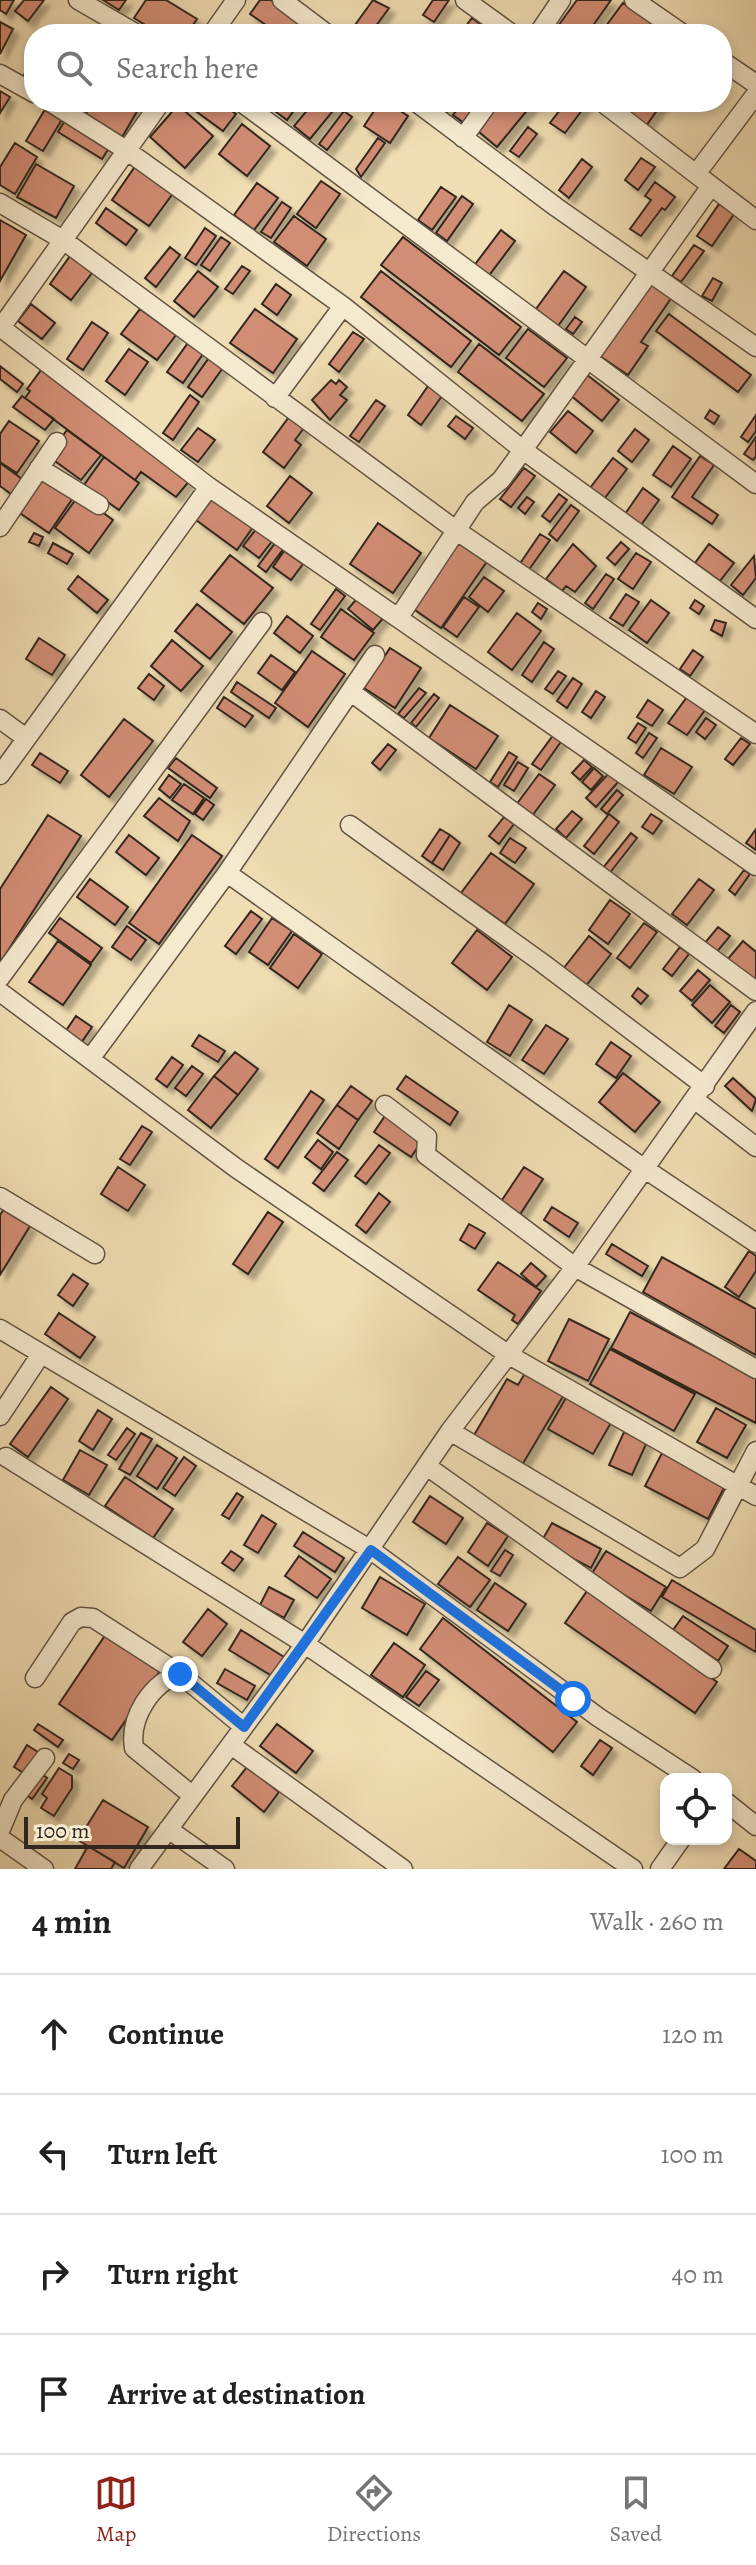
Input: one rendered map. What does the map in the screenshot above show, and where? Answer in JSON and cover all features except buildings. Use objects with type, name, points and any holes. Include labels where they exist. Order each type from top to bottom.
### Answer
[{"type":"street","points":[[78,0],[120,24]]},
{"type":"street","points":[[219,24],[236,0]]},
{"type":"street","points":[[282,0],[314,24]]},
{"type":"street","points":[[465,0],[498,24]]},
{"type":"street","points":[[545,24],[561,0]]},
{"type":"street","points":[[634,0],[669,24]]},
{"type":"street","points":[[732,68],[756,84]]},
{"type":"street","points":[[0,74],[24,87]]},
{"type":"street","points":[[696,174],[756,94]]},
{"type":"street","points":[[66,112],[126,150],[343,306],[523,450],[756,619]]},
{"type":"street","points":[[154,112],[0,328],[209,487],[756,866]]},
{"type":"street","points":[[254,112],[756,484]]},
{"type":"street","points":[[429,112],[756,347]]},
{"type":"street","points":[[463,138],[482,112]]},
{"type":"street","points":[[615,112],[756,220]]},
{"type":"street","points":[[399,617],[475,502],[501,480],[711,186]]},
{"type":"street","points":[[0,203],[63,240],[457,531],[756,734]]},
{"type":"street","points":[[275,398],[343,306]]},
{"type":"street","points":[[0,527],[57,442]]},
{"type":"street","points":[[39,468],[99,505]]},
{"type":"street","points":[[0,775],[209,487]]},
{"type":"street","points":[[0,978],[262,622]]},
{"type":"street","points":[[90,1059],[227,873],[375,655]]},
{"type":"street","points":[[351,692],[756,991]]},
{"type":"street","points":[[0,719],[26,738]]},
{"type":"street","points":[[350,825],[541,962],[699,1092],[756,1147]]},
{"type":"street","points":[[227,873],[642,1167],[756,1243]]},
{"type":"street","points":[[0,992],[236,1168],[509,1355],[756,1496]]},
{"type":"street","points":[[139,1869],[305,1644],[450,1431],[575,1267],[642,1167],[756,1012]]},
{"type":"street","points":[[385,1105],[427,1137],[426,1155],[575,1267],[756,1369]]},
{"type":"street","points":[[0,1197],[95,1254]]},
{"type":"street","points":[[0,1329],[371,1550],[598,1717],[684,1773]]},
{"type":"street","points":[[0,1416],[41,1354]]},
{"type":"street","points":[[450,1431],[680,1568],[705,1549],[756,1451]]},
{"type":"street","points":[[6,1457],[305,1644],[633,1869]]},
{"type":"street","points":[[428,1467],[712,1669]]},
{"type":"street","points":[[35,1678],[72,1622],[81,1617],[93,1618],[180,1674],[244,1727]]},
{"type":"street","points":[[180,1674],[155,1689],[133,1723],[132,1735],[134,1748],[193,1796]]},
{"type":"street","points":[[231,1745],[403,1869]]},
{"type":"street","points":[[0,1831],[13,1800],[45,1758]]},
{"type":"street","points":[[732,1807],[756,1826]]},
{"type":"street","points":[[168,1829],[225,1869]]},
{"type":"street","points":[[0,1838],[44,1869]]},
{"type":"street","points":[[660,1869],[677,1845]]},
{"type":"route","points":[[180,1674],[244,1727],[371,1550],[573,1699]]}]
